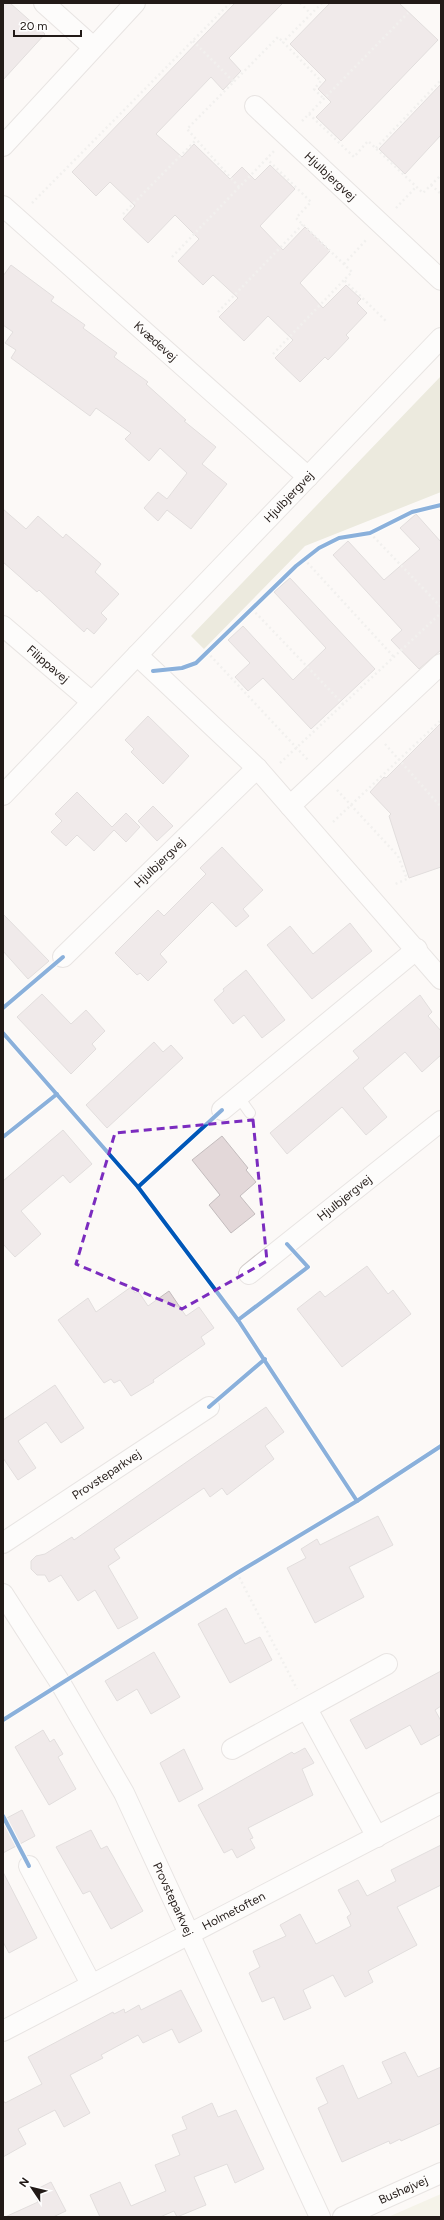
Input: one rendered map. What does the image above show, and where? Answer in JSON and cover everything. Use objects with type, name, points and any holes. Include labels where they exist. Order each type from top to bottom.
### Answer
[{"type":"street","points":[[44,3],[93,47]]},
{"type":"street","points":[[3,146],[93,47],[136,3]]},
{"type":"street","name":"Hjulbjergvej","points":[[255,106],[441,280]]},
{"type":"street","name":"Kvædevej","points":[[10,213],[308,477]]},
{"type":"street","name":"Hjulbjergvej","points":[[3,795],[441,338]]},
{"type":"street","name":"Filippavej","points":[[3,626],[92,702]]},
{"type":"street","points":[[137,655],[256,768],[441,978]]},
{"type":"street","points":[[290,806],[441,664]]},
{"type":"street","name":"Hjulbjergvej","points":[[63,957],[256,768]]},
{"type":"street","points":[[222,1110],[417,949]]},
{"type":"street","name":"Hjulbjergvej","points":[[249,1274],[441,1122]]},
{"type":"street","name":"Provsteparkvej","points":[[3,1543],[209,1407]]},
{"type":"street","name":"Provsteparkvej","points":[[3,1594],[61,1684],[124,1793],[320,2217]]},
{"type":"street","points":[[232,1750],[387,1664]]},
{"type":"street","points":[[307,1708],[377,1837]]},
{"type":"street","name":"Holmetoften","points":[[3,2031],[441,1803]]},
{"type":"street","points":[[29,1866],[91,1984]]},
{"type":"street","name":"Bushøjvej","points":[[343,2217],[441,2173]]},
{"type":"lane","points":[[238,1096],[250,1113]]},
{"type":"path","points":[[10,213],[193,41],[230,3]]},
{"type":"path","points":[[300,3],[311,14]]},
{"type":"path","points":[[283,42],[322,3]]},
{"type":"path","points":[[239,186],[187,129],[278,38],[321,81],[314,89],[324,98]]},
{"type":"path","points":[[193,41],[234,82]]},
{"type":"path","points":[[376,148],[441,80]]},
{"type":"path","points":[[309,114],[354,157],[368,141],[423,193],[441,175]]},
{"type":"path","points":[[123,214],[196,140]]},
{"type":"path","points":[[266,158],[311,202],[296,218],[352,272],[273,354]]},
{"type":"path","points":[[431,184],[441,194]]},
{"type":"path","points":[[218,312],[303,224]]},
{"type":"path","points":[[344,280],[387,322]]},
{"type":"path","points":[[433,507],[441,505]]},
{"type":"path","points":[[364,534],[377,530]]},
{"type":"path","points":[[370,533],[441,607]]},
{"type":"path","points":[[300,563],[309,555]]},
{"type":"path","points":[[304,559],[394,657]]},
{"type":"path","points":[[246,614],[257,604]]},
{"type":"path","points":[[252,609],[343,704]]},
{"type":"path","points":[[278,765],[441,613]]},
{"type":"path","points":[[202,658],[213,647]]},
{"type":"path","points":[[331,824],[441,720]]},
{"type":"path","points":[[372,729],[441,807]]},
{"type":"path","points":[[230,1577],[244,1568]]},
{"type":"path","points":[[237,1572],[307,1708]]},
{"type":"highlighted area","points":[[253,1120],[267,1261],[182,1309],[76,1264],[115,1133]]},
{"type":"shaded area","points":[[441,376],[441,492],[305,546],[204,649],[191,636]]},
{"type":"shaded area","points":[[441,2194],[441,2217],[388,2217],[434,2197]]},
{"type":"building","points":[[3,3],[10,3],[45,34],[3,80]]},
{"type":"building","points":[[235,3],[283,3],[229,58],[241,71],[223,90],[211,77],[156,134],[182,157],[194,144],[230,179],[242,167],[255,180],[270,165],[295,189],[260,226],[283,250],[305,227],[330,251],[300,283],[323,308],[346,285],[361,299],[357,303],[367,313],[346,335],[349,338],[328,360],[325,357],[300,382],[275,358],[293,340],[268,316],[244,341],[219,317],[238,298],[213,275],[203,285],[178,261],[199,239],[175,215],[148,243],[123,219],[135,206],[110,182],[96,196],[72,172]]},
{"type":"building","points":[[330,3],[399,3],[438,40],[341,141],[316,117],[331,102],[318,89],[326,80],[290,44]]},
{"type":"building","points":[[441,84],[441,135],[405,174],[379,149]]},
{"type":"building","points":[[11,265],[54,297],[51,301],[85,325],[83,328],[117,353],[114,357],[148,382],[146,384],[186,420],[184,421],[216,447],[202,464],[227,484],[191,529],[167,510],[158,521],[144,508],[158,492],[167,499],[187,473],[160,448],[149,461],[125,439],[131,433],[96,408],[90,416],[11,358],[16,350],[5,343],[13,332],[3,325],[3,276]]},
{"type":"building","points":[[3,509],[26,529],[38,516],[63,538],[66,534],[101,564],[95,572],[119,594],[101,613],[107,619],[94,634],[87,628],[84,632],[39,590],[37,592],[3,562]]},
{"type":"building","points":[[416,514],[441,542],[441,650],[419,669],[391,640],[402,630],[333,555],[348,541],[384,580],[420,549],[400,528]]},
{"type":"building","points":[[290,578],[375,669],[311,729],[263,678],[248,691],[235,677],[250,663],[228,640],[243,626],[293,680],[326,648],[274,592]]},
{"type":"building","points":[[148,716],[189,756],[163,784],[131,752],[134,749],[125,740]]},
{"type":"building","points":[[441,723],[441,867],[409,878],[389,816],[391,814],[370,792]]},
{"type":"building","points":[[77,792],[112,827],[126,813],[140,827],[126,842],[114,830],[94,851],[77,835],[66,846],[51,832],[62,821],[55,814]]},
{"type":"building","points":[[153,806],[173,826],[157,841],[138,821]]},
{"type":"building","points":[[222,847],[263,890],[243,909],[249,916],[236,927],[212,902],[160,954],[167,962],[148,981],[140,973],[137,975],[115,953],[158,910],[164,916],[206,874],[200,868]]},
{"type":"building","points":[[3,914],[49,961],[28,979],[3,951]]},
{"type":"building","points":[[350,923],[372,951],[312,999],[267,945],[290,926],[313,954]]},
{"type":"building","points":[[246,970],[285,1020],[262,1038],[244,1015],[233,1024],[214,1000],[224,991],[223,989]]},
{"type":"building","points":[[42,994],[71,1024],[86,1010],[105,1031],[92,1044],[96,1049],[71,1074],[17,1017]]},
{"type":"building","points":[[420,995],[432,1012],[428,1016],[441,1031],[441,1055],[422,1072],[405,1052],[363,1088],[387,1117],[366,1135],[342,1107],[287,1154],[270,1133],[359,1058],[353,1051]]},
{"type":"building","points":[[154,1042],[163,1052],[171,1045],[183,1058],[107,1128],[86,1105]]},
{"type":"building","points":[[63,1130],[92,1164],[70,1183],[63,1175],[21,1211],[41,1234],[15,1257],[3,1244],[3,1181]]},
{"type":"building","points":[[222,1136],[248,1168],[246,1170],[256,1182],[240,1196],[255,1214],[231,1233],[209,1205],[220,1195],[192,1160]]},
{"type":"building","points":[[367,1266],[388,1294],[393,1290],[411,1314],[342,1367],[297,1309],[320,1291],[325,1297]]},
{"type":"building","points":[[131,1287],[135,1293],[138,1291],[148,1306],[169,1291],[186,1316],[199,1307],[214,1328],[201,1337],[205,1344],[153,1380],[154,1382],[131,1396],[120,1380],[114,1383],[111,1379],[104,1383],[58,1320],[88,1298],[96,1312]]},
{"type":"building","points":[[55,1385],[84,1428],[61,1443],[46,1422],[18,1441],[36,1468],[18,1480],[3,1458],[3,1420]]},
{"type":"building","points":[[266,1407],[284,1432],[265,1446],[274,1459],[227,1495],[222,1488],[210,1497],[204,1488],[114,1549],[120,1558],[108,1566],[138,1618],[118,1629],[95,1590],[78,1601],[61,1575],[49,1582],[45,1575],[37,1575],[31,1569],[31,1561],[36,1556],[45,1554],[72,1537],[74,1540]]},
{"type":"building","points":[[378,1516],[393,1545],[349,1567],[364,1597],[315,1623],[287,1568],[306,1558],[301,1549],[317,1539],[320,1545]]},
{"type":"building","points":[[226,1608],[245,1644],[260,1637],[272,1660],[230,1683],[198,1624]]},
{"type":"building","points":[[154,1652],[180,1697],[151,1714],[137,1689],[117,1701],[105,1681]]},
{"type":"building","points":[[441,1671],[441,1706],[435,1710],[441,1721],[441,1734],[421,1745],[410,1725],[366,1749],[350,1720]]},
{"type":"building","points":[[43,1730],[50,1742],[54,1739],[63,1754],[58,1757],[76,1789],[49,1805],[15,1747]]},
{"type":"building","points":[[305,1748],[314,1763],[302,1769],[313,1795],[248,1828],[253,1838],[250,1839],[255,1848],[237,1858],[232,1849],[224,1853],[198,1805],[292,1752],[294,1754]]},
{"type":"building","points":[[184,1749],[203,1789],[179,1802],[160,1763]]},
{"type":"building","points":[[22,1810],[35,1836],[3,1853],[3,1820]]},
{"type":"building","points":[[91,1830],[101,1849],[107,1846],[143,1911],[111,1929],[90,1891],[83,1894],[56,1847]]},
{"type":"building","points":[[441,1845],[441,1885],[397,1907],[417,1945],[368,1971],[373,1982],[345,1997],[333,1975],[303,1990],[311,2008],[284,2020],[274,1997],[262,2002],[249,1973],[260,1967],[253,1951],[286,1936],[280,1925],[300,1914],[316,1944],[351,1926],[347,1917],[351,1914],[338,1890],[358,1880],[367,1896],[396,1881],[391,1870]]},
{"type":"building","points":[[3,1872],[37,1938],[9,1953],[3,1942]]},
{"type":"building","points":[[181,1990],[202,2031],[179,2043],[172,2029],[143,2043],[138,2035],[101,2055],[103,2058],[70,2075],[90,2113],[64,2127],[55,2110],[18,2129],[26,2144],[3,2157],[3,2100],[5,2103],[42,2084],[28,2057],[113,2012],[114,2014],[124,2009],[125,2013],[139,2005],[141,2010]]},
{"type":"building","points":[[405,2052],[418,2077],[441,2067],[441,2123],[401,2141],[400,2139],[390,2144],[389,2141],[342,2162],[318,2108],[328,2103],[316,2078],[343,2065],[358,2099],[392,2083],[382,2062]]},
{"type":"building","points":[[212,2103],[218,2117],[236,2110],[264,2169],[235,2183],[227,2164],[194,2177],[206,2205],[177,2217],[174,2211],[160,2217],[100,2217],[90,2195],[120,2182],[131,2206],[166,2191],[155,2165],[180,2155],[172,2135],[187,2129],[182,2117]]},
{"type":"building","points":[[51,2182],[66,2211],[53,2217],[5,2217],[38,2202],[33,2191]]},
{"type":"cycle path","points":[[153,671],[182,668],[196,663],[296,566],[319,548],[339,538],[370,533],[412,512],[441,505]]},
{"type":"cycle path","points":[[3,1008],[63,957]]},
{"type":"cycle path","points":[[3,1033],[138,1187],[238,1320],[357,1501]]},
{"type":"cycle path","points":[[3,1137],[57,1094]]},
{"type":"cycle path","points":[[138,1187],[222,1110]]},
{"type":"cycle path","points":[[238,1320],[308,1267],[287,1244]]},
{"type":"cycle path","points":[[209,1407],[265,1359]]},
{"type":"cycle path","points":[[3,1720],[237,1573],[357,1501],[441,1446]]},
{"type":"cycle path","points":[[3,1816],[29,1866]]}]
